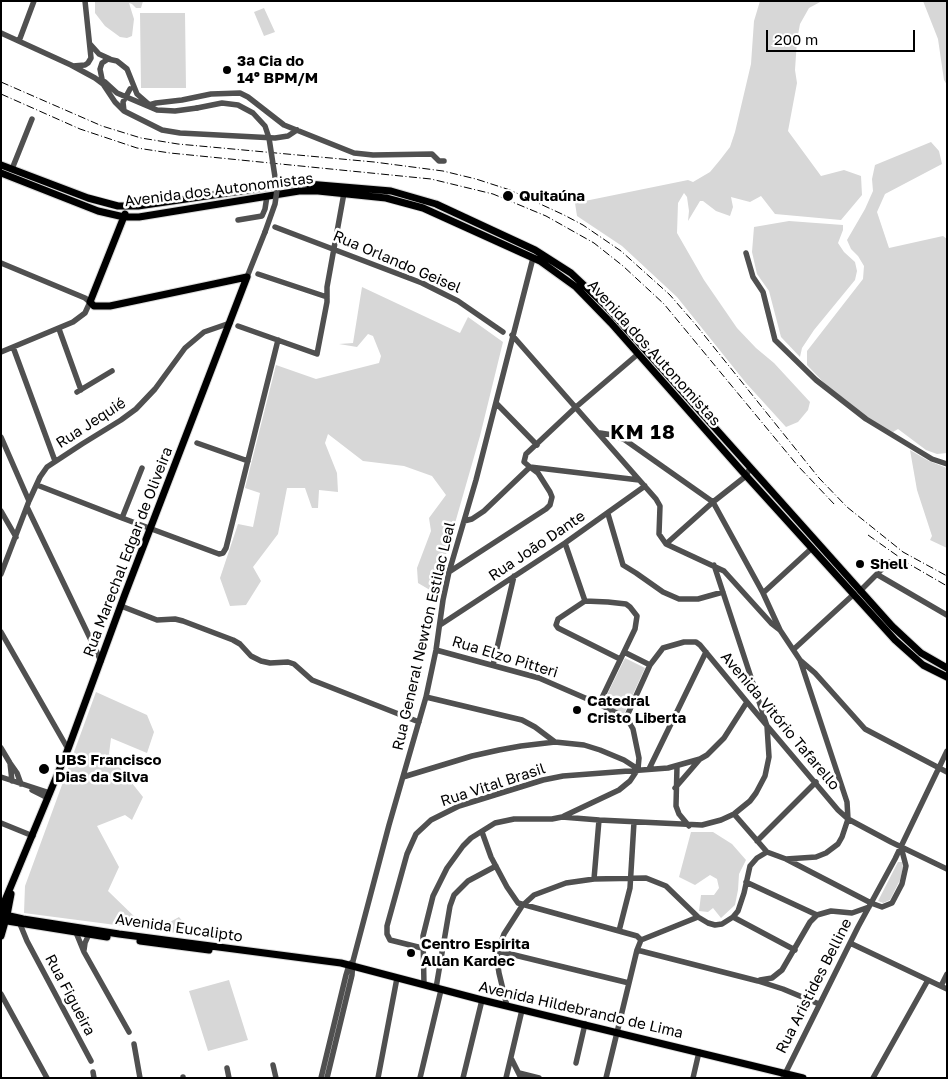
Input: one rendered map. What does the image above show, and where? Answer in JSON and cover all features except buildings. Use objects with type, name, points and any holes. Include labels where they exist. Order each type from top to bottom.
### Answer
[{"type":"main road","name":"Avenida dos Autonomistas","points":[[1,165],[88,198],[107,204],[128,206],[296,183],[392,190],[454,212],[521,243],[556,262],[585,286],[750,468],[910,654],[923,665],[947,677]]},
{"type":"main road","name":"Avenida dos Autonomistas","points":[[1,173],[98,211],[124,217],[148,216],[299,191],[344,193],[401,201],[423,208],[549,266],[576,287],[611,323],[812,548],[912,645],[921,653],[947,668]]},
{"type":"main road","points":[[128,206],[90,302],[94,306],[110,306],[247,277]]},
{"type":"main road","name":"Rua Marechal Edgar de Oliveira","points":[[1,910],[68,749],[247,277]]},
{"type":"main road","points":[[638,354],[650,356]]},
{"type":"main road","name":"Rua Marechal Edgar de Oliveira","points":[[1,936],[13,882]]},
{"type":"main road","name":"Avenida Eucalipto","points":[[4,918],[351,966]]},
{"type":"main road","name":"Avenida Eucalipto","points":[[4,918],[30,926],[75,929],[89,934],[351,966]]},
{"type":"main road","name":"Avenida Hildebrando de Lima","points":[[351,966],[522,1010],[699,1052],[784,1075],[803,1078]]},
{"type":"street","points":[[19,41],[34,1]]},
{"type":"street","points":[[71,65],[80,66],[91,58],[85,1]]},
{"type":"street","name":"Rua Marechal Edgar de Oliveira","points":[[1,33],[71,65],[108,87],[151,107],[175,112],[222,103],[238,105],[253,113],[263,124],[269,138],[277,190],[276,199],[265,232],[247,277]]},
{"type":"street","points":[[90,44],[100,54],[119,62],[126,68],[131,86],[138,96],[151,107],[156,103],[211,94],[240,93],[248,97],[282,124],[354,153],[373,155],[432,154],[444,162]]},
{"type":"street","points":[[110,59],[106,59],[100,69],[115,102],[124,111],[156,128],[180,134],[275,138],[290,135],[297,130]]},
{"type":"street","points":[[108,87],[122,92],[131,86]]},
{"type":"street","points":[[124,111],[123,102],[131,86]]},
{"type":"street","points":[[12,169],[32,119]]},
{"type":"street","points":[[238,326],[317,354],[333,248],[344,193]]},
{"type":"street","points":[[238,220],[262,216],[267,196]]},
{"type":"street","name":"Rua Orlando Geisel","points":[[275,227],[392,270],[458,301],[503,332]]},
{"type":"street","points":[[746,254],[753,277],[763,292],[775,340],[816,380],[866,420],[932,459],[947,464]]},
{"type":"street","name":"Rua General Newton Estilac Leal","points":[[320,1078],[426,697],[449,572],[496,403],[533,258]]},
{"type":"street","points":[[1,263],[85,298],[90,302],[87,310],[81,317],[59,329],[1,352]]},
{"type":"street","points":[[258,274],[326,297]]},
{"type":"street","name":"Rua Jequié","points":[[1,574],[28,504],[43,472],[55,461],[136,409],[155,389],[185,348],[212,328],[230,322]]},
{"type":"street","points":[[59,329],[79,391],[112,371]]},
{"type":"street","points":[[512,335],[600,433],[659,503],[659,534],[666,544],[714,565],[727,573],[771,623],[780,630]]},
{"type":"street","points":[[37,485],[151,529],[223,554],[278,340]]},
{"type":"street","points":[[14,348],[55,461]]},
{"type":"street","points":[[449,572],[550,505],[552,497],[550,492],[538,473],[524,462],[525,456],[576,407],[638,354]]},
{"type":"street","points":[[496,403],[537,445]]},
{"type":"street","points":[[600,433],[613,435],[624,440],[713,502],[763,593],[780,630],[800,660],[847,802],[848,819],[846,829],[838,844],[826,853],[816,857],[786,859]]},
{"type":"street","points":[[1,437],[28,504],[101,661]]},
{"type":"street","points":[[197,443],[248,461]]},
{"type":"street","points":[[464,521],[472,519],[484,510],[530,467],[640,480]]},
{"type":"street","points":[[122,518],[142,468]]},
{"type":"street","points":[[666,544],[713,502],[746,476],[750,468]]},
{"type":"street","name":"Rua João Dante","points":[[440,625],[608,514],[645,486]]},
{"type":"street","points":[[1,511],[16,537]]},
{"type":"street","points":[[608,514],[623,564],[663,592],[684,600],[698,600],[723,592]]},
{"type":"street","points":[[565,543],[585,601]]},
{"type":"street","points":[[763,593],[812,548]]},
{"type":"street","points":[[794,649],[878,575],[888,562]]},
{"type":"street","points":[[562,817],[689,826],[714,822],[734,814],[750,801],[756,793],[764,776],[769,757],[767,726],[714,565]]},
{"type":"street","points":[[878,575],[947,615]]},
{"type":"street","points":[[492,665],[514,576]]},
{"type":"street","points":[[598,704],[635,629],[637,621],[634,611],[620,603],[585,601],[558,619],[556,626],[558,628],[620,659]]},
{"type":"street","points":[[121,606],[157,620],[175,619],[183,621],[236,641],[251,656],[261,661],[294,664],[312,680],[419,722]]},
{"type":"street","points":[[1,632],[68,749]]},
{"type":"street","name":"Avenida Vitório Tafarello","points":[[626,718],[650,665],[663,648],[672,644],[691,641],[700,645],[838,810],[848,819],[947,869]]},
{"type":"street","name":"Rua Elzo Pitteri","points":[[436,650],[539,678],[626,718]]},
{"type":"street","points":[[624,652],[650,665]]},
{"type":"street","points":[[648,769],[706,652]]},
{"type":"street","points":[[800,660],[815,672],[865,729],[947,772]]},
{"type":"street","points":[[426,697],[522,720],[555,742]]},
{"type":"street","points":[[403,777],[490,752],[555,742],[584,745],[600,750],[624,760],[638,769],[677,766],[707,755],[724,738],[747,702]]},
{"type":"street","points":[[424,985],[422,948],[432,896],[454,857],[463,846],[500,821],[562,817],[619,790],[630,781],[638,769],[638,750],[633,729],[626,718]]},
{"type":"street","points":[[62,740],[71,741]]},
{"type":"street","points":[[1,748],[18,773],[23,785]]},
{"type":"street","name":"Rua Aristides Belline","points":[[784,1075],[858,927],[901,847],[947,751]]},
{"type":"street","points":[[675,789],[700,759]]},
{"type":"street","points":[[10,763],[12,781]]},
{"type":"street","points":[[677,766],[676,806],[689,826]]},
{"type":"street","name":"Rua Vital Brasil","points":[[422,948],[390,940],[387,934],[387,926],[407,854],[416,834],[432,820],[459,806],[543,780],[563,776],[638,769]]},
{"type":"street","points":[[1,777],[49,795]]},
{"type":"street","points":[[757,841],[816,782]]},
{"type":"street","points":[[734,814],[767,852],[786,859],[870,905],[882,907],[890,905],[898,893],[906,866],[901,847]]},
{"type":"street","points":[[594,879],[599,820]]},
{"type":"street","points":[[1,822],[33,836]]},
{"type":"street","points":[[619,930],[631,877],[634,822]]},
{"type":"street","points":[[482,832],[496,866],[511,894],[522,906],[619,930],[637,936],[641,940]]},
{"type":"street","points":[[507,1006],[499,973],[498,951],[504,934],[522,906],[534,895],[566,883],[594,879],[646,878],[663,884],[698,917],[715,925],[722,924],[733,917],[742,901],[752,862],[767,852]]},
{"type":"street","points":[[420,1078],[438,989],[450,906],[454,895],[468,880],[496,866]]},
{"type":"street","points":[[746,882],[817,915]]},
{"type":"street","points":[[784,989],[778,981],[782,970],[810,922],[817,915],[831,911],[852,912],[870,905]]},
{"type":"street","points":[[852,912],[857,917],[858,927]]},
{"type":"street","points":[[606,1078],[641,940],[698,917]]},
{"type":"street","points":[[733,917],[795,950]]},
{"type":"street","name":"Rua Figueira","points":[[20,924],[27,941],[91,1061]]},
{"type":"street","points":[[27,941],[30,926]]},
{"type":"street","points":[[75,929],[84,952],[129,1032]]},
{"type":"street","points":[[84,952],[89,934]]},
{"type":"street","points":[[850,943],[944,988],[947,974]]},
{"type":"street","points":[[637,950],[758,981],[784,989],[819,1004]]},
{"type":"street","points":[[498,951],[629,983]]},
{"type":"street","name":"Rua General Newton Estilac Leal","points":[[328,1078],[351,966]]},
{"type":"street","points":[[758,981],[772,978],[782,970]]},
{"type":"street","points":[[378,1078],[398,978]]},
{"type":"street","points":[[873,1078],[928,980]]},
{"type":"street","points":[[1,994],[47,1078]]},
{"type":"street","points":[[463,1078],[482,1000]]},
{"type":"street","points":[[506,1078],[522,1010]]},
{"type":"street","points":[[576,1063],[585,1024]]},
{"type":"street","points":[[134,1044],[140,1078]]},
{"type":"street","points":[[693,1078],[699,1052]]},
{"type":"street","points":[[511,1058],[520,1075],[540,1078]]},
{"type":"street","points":[[273,1065],[276,1078]]},
{"type":"street","points":[[227,1068],[229,1078]]},
{"type":"shaded area","points":[[95,1],[143,1],[141,8],[136,8],[129,3],[134,19],[132,36],[127,38],[120,37],[105,26],[95,13]]},
{"type":"shaded area","points":[[760,1],[822,1],[809,8],[800,24],[795,70],[797,83],[788,131],[821,176],[844,170],[861,176],[862,195],[841,220],[775,214],[761,196],[750,202],[731,197],[733,207],[730,216],[716,211],[703,201],[700,201],[688,221],[687,197],[684,193],[678,203],[677,233],[704,280],[737,328],[774,363],[810,402],[808,410],[798,422],[786,427],[746,383],[677,297],[622,246],[577,216],[575,203],[688,180],[693,182],[710,172],[730,147],[735,132],[751,64],[754,21]]},
{"type":"shaded area","points":[[923,1],[947,1],[947,85],[944,80],[938,39]]},
{"type":"shaded area","points":[[264,8],[275,32],[264,36],[254,12]]},
{"type":"shaded area","points":[[140,13],[185,13],[186,88],[141,88]]},
{"type":"shaded area","points":[[931,142],[939,151],[942,164],[885,194],[877,212],[889,248],[943,236],[947,239],[947,453],[937,454],[926,450],[898,429],[893,432],[870,420],[828,387],[807,365],[807,351],[863,279],[864,266],[851,249],[847,240],[873,191],[872,179],[875,165]]},
{"type":"shaded area","points":[[789,221],[843,225],[838,243],[844,252],[855,262],[857,271],[855,280],[814,330],[802,348],[800,357],[781,337],[769,291],[757,274],[752,252],[754,227]]},
{"type":"shaded area","points":[[362,287],[460,333],[468,317],[503,342],[480,436],[435,593],[418,583],[417,568],[431,531],[429,518],[446,495],[432,476],[404,466],[363,461],[328,434],[325,443],[337,473],[338,492],[319,490],[318,508],[312,508],[305,488],[287,488],[278,534],[253,567],[261,581],[246,605],[230,606],[220,578],[238,524],[253,527],[260,493],[245,488],[276,365],[316,379],[379,363],[381,356],[373,336],[368,334],[357,347],[339,344],[353,343]]},
{"type":"shaded area","points":[[910,450],[929,461],[947,468],[947,548],[930,540],[932,536],[917,490]]},
{"type":"shaded area","points":[[625,658],[645,668],[624,714],[603,703]]},
{"type":"shaded area","points":[[96,692],[147,715],[154,732],[147,753],[111,738],[109,754],[143,797],[132,820],[125,815],[97,826],[119,867],[108,891],[140,922],[161,927],[179,917],[188,928],[218,935],[223,939],[24,913],[25,886]]},
{"type":"shaded area","points":[[691,832],[713,832],[732,844],[746,860],[739,874],[735,905],[721,918],[713,908],[708,912],[699,911],[701,895],[714,895],[719,888],[717,879],[710,875],[695,885],[679,877]]},
{"type":"shaded area","points":[[898,862],[902,862],[903,867],[900,880],[890,900],[883,903],[878,901]]},
{"type":"shaded area","points":[[229,980],[248,1040],[208,1051],[189,991]]},
{"type":"railway","points":[[1,82],[102,126],[141,138],[178,144],[374,162],[443,171],[510,190],[564,215],[583,225],[621,251],[670,295],[819,478],[847,507],[903,552],[947,576]]},
{"type":"railway","points":[[1,94],[80,129],[137,148],[170,153],[431,179],[493,194],[546,216],[594,243],[623,266],[664,304],[798,466],[835,505]]},
{"type":"railway","points":[[868,535],[909,564],[947,586]]},
{"type":"place","name":"3ª Cia do 14º BPM/M","points":[[227,70]]},
{"type":"place","name":"Quitaúna","points":[[508,196]]},
{"type":"place","name":"Shell","points":[[860,564]]},
{"type":"place","name":"Catedral Cristo Liberta","points":[[577,710]]},
{"type":"place","name":"UBS Francisco Dias da Silva","points":[[44,769]]},
{"type":"place","name":"Centro Espirita Allan Kardec","points":[[411,953]]},
{"type":"district","name":"KM 18","points":[[643,433]]}]
